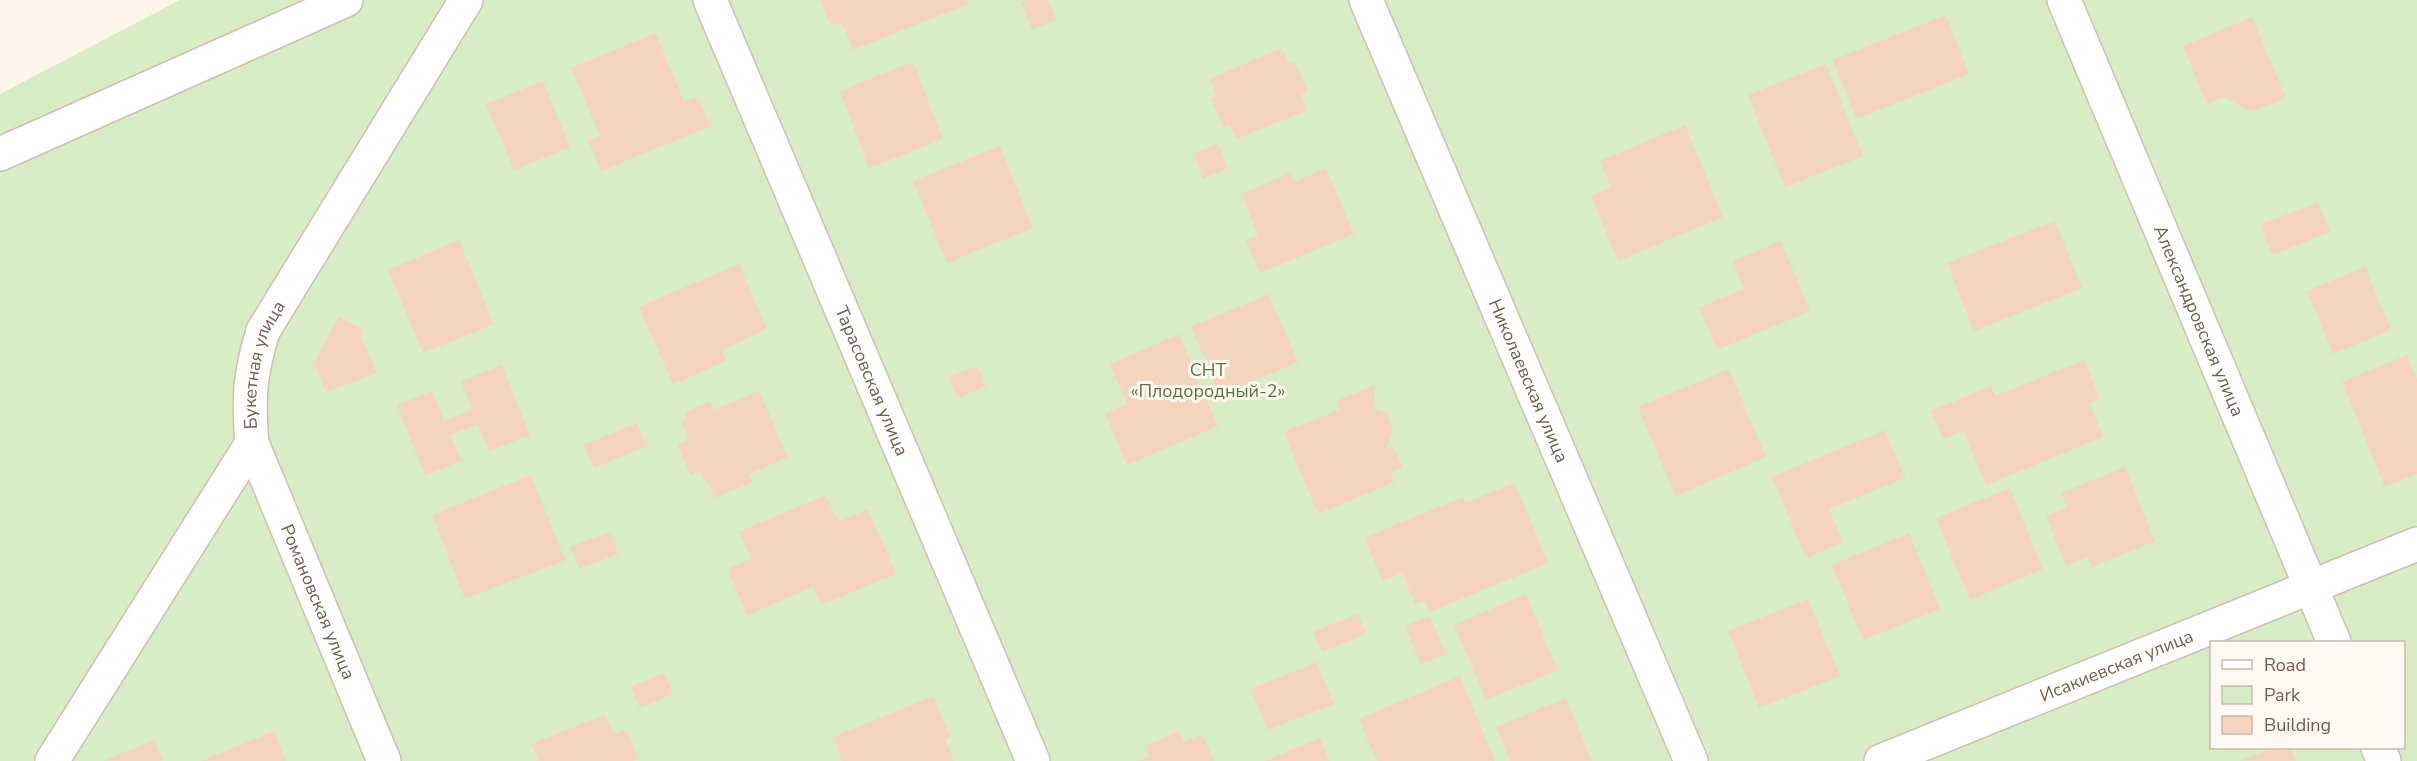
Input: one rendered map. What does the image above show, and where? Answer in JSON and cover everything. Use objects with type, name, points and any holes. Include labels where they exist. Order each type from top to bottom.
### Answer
[{"type":"street","points":[[0,154],[346,0]]},
{"type":"street","name":"Букетная улица","points":[[52,761],[252,443],[248,403],[250,382],[263,330],[466,0]]},
{"type":"street","name":"Тарасовская улица","points":[[710,0],[1033,761]]},
{"type":"street","name":"Николаевская улица","points":[[1366,0],[1691,761]]},
{"type":"street","name":"Александровская улица","points":[[2064,0],[2334,641]]},
{"type":"street","name":"Романовская улица","points":[[252,443],[384,761]]},
{"type":"street","name":"Исакиевская улица","points":[[1881,761],[2417,544]]},
{"type":"green space","name":"СНТ «Плодородный-2»","points":[[180,0],[2417,0],[2417,761],[0,761],[0,94]]},
{"type":"building","points":[[820,0],[966,0],[968,4],[853,50],[842,22],[831,26]]},
{"type":"building","points":[[1028,0],[1048,0],[1057,20],[1032,30],[1021,3]]},
{"type":"building","points":[[1946,15],[1969,74],[1856,119],[1833,60]]},
{"type":"building","points":[[2252,17],[2286,98],[2251,112],[2225,97],[2207,104],[2183,46]]},
{"type":"building","points":[[656,33],[684,102],[698,97],[711,126],[601,171],[588,140],[600,136],[571,68]]},
{"type":"building","points":[[1282,48],[1289,64],[1295,62],[1308,92],[1301,95],[1308,110],[1236,139],[1230,125],[1223,128],[1211,98],[1217,96],[1210,79]]},
{"type":"building","points":[[913,62],[943,139],[869,168],[840,91]]},
{"type":"building","points":[[1826,64],[1863,156],[1785,187],[1748,95]]},
{"type":"building","points":[[543,81],[570,147],[514,170],[486,104]]},
{"type":"building","points":[[1685,125],[1723,217],[1618,261],[1591,196],[1611,187],[1600,161]]},
{"type":"building","points":[[1218,143],[1228,168],[1203,179],[1193,154]]},
{"type":"building","points":[[1000,146],[1033,228],[947,263],[913,181]]},
{"type":"building","points":[[1326,168],[1354,234],[1260,273],[1246,240],[1258,235],[1241,194],[1290,173],[1294,182]]},
{"type":"building","points":[[2318,202],[2330,232],[2272,255],[2260,225]]},
{"type":"building","points":[[2055,221],[2082,288],[1974,331],[1947,263]]},
{"type":"building","points":[[459,240],[494,324],[423,353],[388,270]]},
{"type":"building","points":[[1781,241],[1810,311],[1717,350],[1699,308],[1744,289],[1733,261]]},
{"type":"building","points":[[739,264],[767,329],[722,350],[726,361],[673,384],[639,307]]},
{"type":"building","points":[[2365,267],[2391,330],[2333,354],[2307,291]]},
{"type":"building","points":[[1269,294],[1298,362],[1220,395],[1191,327]]},
{"type":"building","points":[[339,316],[364,330],[361,337],[377,373],[326,392],[314,363]]},
{"type":"building","points":[[1179,334],[1218,426],[1127,465],[1105,413],[1127,404],[1110,364]]},
{"type":"building","points":[[2407,355],[2417,379],[2417,474],[2385,487],[2342,382]]},
{"type":"building","points":[[2084,360],[2100,399],[2090,403],[2103,437],[1986,485],[1963,431],[1943,439],[1931,411],[1991,386],[1995,396]]},
{"type":"building","points":[[502,365],[530,435],[489,451],[478,424],[450,435],[461,461],[425,475],[397,405],[432,391],[444,421],[472,410],[461,381]]},
{"type":"building","points":[[978,366],[986,386],[957,398],[948,377]]},
{"type":"building","points":[[1729,369],[1766,457],[1675,496],[1638,407]]},
{"type":"building","points":[[1375,385],[1374,409],[1387,413],[1393,429],[1386,449],[1393,446],[1403,468],[1391,473],[1394,482],[1318,514],[1284,432],[1339,410],[1336,401]]},
{"type":"building","points":[[759,391],[788,457],[749,474],[753,482],[715,498],[700,472],[691,476],[677,444],[689,439],[682,424],[687,411],[710,401],[714,410]]},
{"type":"building","points":[[637,423],[647,446],[594,468],[584,445]]},
{"type":"building","points":[[1885,430],[1905,478],[1829,509],[1843,542],[1806,558],[1772,477]]},
{"type":"building","points":[[2125,467],[2155,541],[2092,567],[2088,557],[2066,566],[2046,516],[2067,507],[2061,493]]},
{"type":"building","points":[[531,475],[565,560],[465,599],[432,515]]},
{"type":"building","points":[[1515,483],[1548,563],[1430,612],[1425,601],[1415,604],[1402,573],[1383,581],[1364,538],[1463,497],[1465,503]]},
{"type":"building","points":[[2010,488],[2043,569],[1970,600],[1936,518]]},
{"type":"building","points":[[826,495],[838,522],[868,509],[896,574],[821,605],[813,587],[747,615],[728,569],[751,559],[739,532]]},
{"type":"building","points":[[610,532],[618,554],[579,569],[570,547]]},
{"type":"building","points":[[1909,533],[1940,609],[1863,640],[1832,565]]},
{"type":"building","points":[[1526,594],[1558,670],[1486,700],[1454,625]]},
{"type":"building","points":[[1808,599],[1840,676],[1759,708],[1728,631]]},
{"type":"building","points":[[1358,614],[1366,634],[1322,652],[1313,632]]},
{"type":"building","points":[[1430,616],[1446,654],[1421,664],[1405,626]]},
{"type":"building","points":[[1317,662],[1334,704],[1267,730],[1251,689]]},
{"type":"building","points":[[664,673],[673,694],[640,708],[631,687]]},
{"type":"building","points":[[1460,676],[1495,761],[1377,761],[1359,719]]},
{"type":"building","points":[[934,696],[950,737],[945,739],[954,761],[842,761],[833,737]]},
{"type":"building","points":[[1566,698],[1592,761],[1510,761],[1496,727]]},
{"type":"building","points":[[605,715],[614,735],[627,730],[639,758],[633,761],[539,761],[531,744]]},
{"type":"building","points":[[274,731],[286,761],[201,761]]},
{"type":"building","points":[[1179,731],[1184,742],[1202,734],[1214,761],[1138,761],[1149,756],[1145,746]]},
{"type":"building","points":[[1320,738],[1329,761],[1265,761]]},
{"type":"building","points":[[154,740],[163,761],[103,761]]},
{"type":"building","points":[[2270,749],[2290,749],[2296,761],[2239,761]]}]
